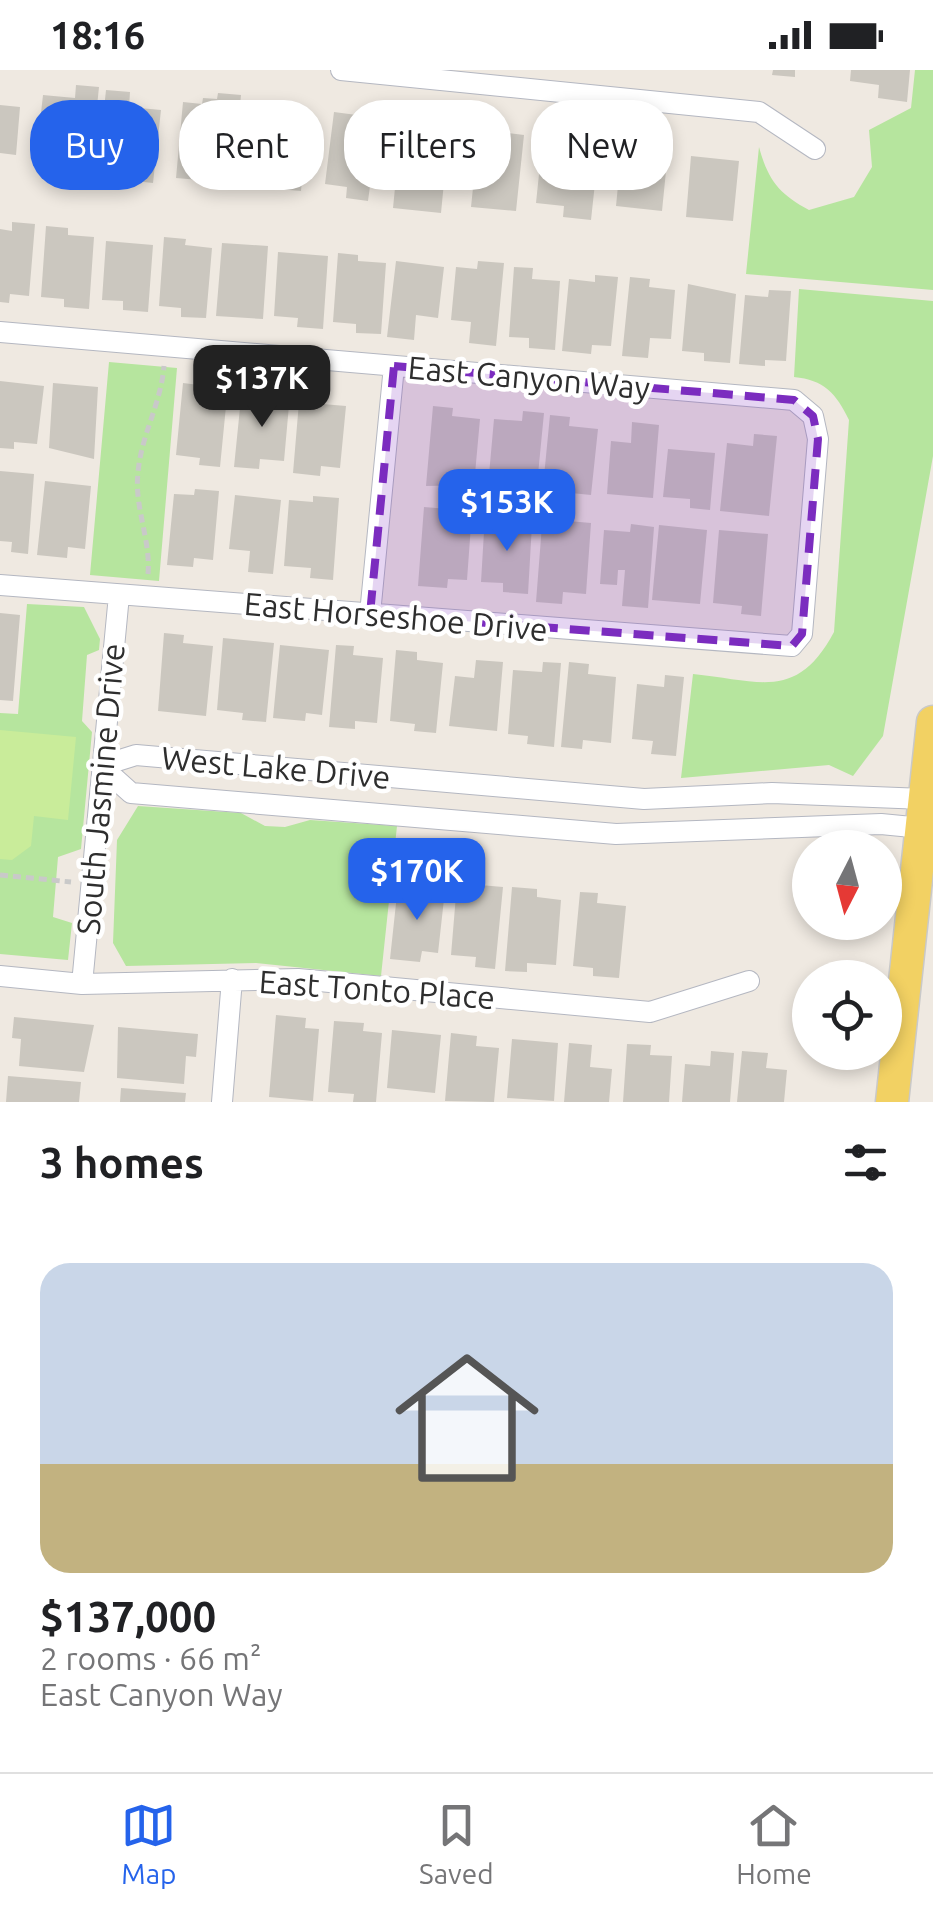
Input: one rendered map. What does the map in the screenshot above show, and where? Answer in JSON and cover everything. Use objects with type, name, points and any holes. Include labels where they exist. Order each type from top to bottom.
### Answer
[{"type":"main road","points":[[892,1102],[933,722]]},
{"type":"street","points":[[340,70],[439,75],[759,112],[815,150]]},
{"type":"street","name":"East Canyon Way","points":[[0,332],[794,400],[813,416],[818,439],[802,634],[792,646]]},
{"type":"street","points":[[370,614],[394,366]]},
{"type":"street","name":"East Horseshoe Drive","points":[[0,585],[792,646]]},
{"type":"street","name":"South Jasmine Drive","points":[[82,984],[119,595]]},
{"type":"street","name":"West Lake Drive","points":[[136,755],[644,799],[772,793],[923,813],[881,824],[616,834],[131,794],[101,766],[136,755]]},
{"type":"street","points":[[266,805],[268,767]]},
{"type":"street","name":"East Tonto Place","points":[[0,976],[82,984],[298,979],[650,1012],[749,980]]},
{"type":"street","points":[[222,1102],[232,979]]},
{"type":"path","points":[[149,597],[149,560],[137,476],[142,446],[162,392],[166,346]]},
{"type":"path","points":[[0,874],[91,884]]},
{"type":"highlighted area","points":[[394,366],[794,400],[813,416],[818,439],[802,634],[792,646],[370,614]]},
{"type":"green space","points":[[915,70],[933,70],[933,290],[746,274],[759,147],[776,185],[809,210],[854,197],[872,167],[869,130],[911,108]]},
{"type":"green space","points":[[799,289],[933,301],[933,456],[883,736],[853,776],[829,765],[681,778],[693,674],[775,682],[806,669],[834,632],[849,420],[828,389],[794,377]]},
{"type":"green space","points":[[109,362],[177,368],[159,581],[90,575]]},
{"type":"green space","points":[[27,604],[84,607],[100,639],[99,650],[87,655],[82,721],[92,732],[81,849],[58,857],[53,917],[72,923],[68,960],[0,954],[0,713],[18,714]]},
{"type":"green space","points":[[0,730],[76,737],[68,820],[34,816],[31,846],[12,860],[0,859]]},
{"type":"green space","points":[[138,806],[241,813],[265,826],[285,827],[310,820],[397,826],[381,976],[256,963],[126,966],[113,943],[117,840]]},
{"type":"building","points":[[773,70],[795,70],[795,77],[772,75]]},
{"type":"building","points":[[851,70],[910,70],[907,102],[878,98],[879,85],[850,81]]},
{"type":"building","points":[[76,85],[99,87],[98,100],[42,100],[43,95],[75,98]]},
{"type":"building","points":[[106,90],[130,92],[129,100],[105,100]]},
{"type":"building","points":[[218,93],[241,95],[241,100],[203,100],[217,99]]},
{"type":"building","points":[[0,105],[20,107],[16,155],[0,153]]},
{"type":"building","points":[[334,112],[344,113],[344,187],[325,184]]},
{"type":"building","points":[[511,133],[524,135],[516,211],[471,207],[473,190],[511,190]]},
{"type":"building","points":[[691,156],[739,161],[733,221],[686,217]]},
{"type":"building","points":[[347,190],[369,190],[368,201],[346,198]]},
{"type":"building","points":[[395,190],[443,190],[441,213],[393,208]]},
{"type":"building","points":[[537,190],[594,190],[591,220],[563,217],[564,206],[536,203]]},
{"type":"building","points":[[618,190],[664,190],[662,211],[616,206]]},
{"type":"building","points":[[12,222],[35,224],[29,296],[10,294],[9,303],[0,302],[0,229],[12,231]]},
{"type":"building","points":[[46,226],[68,228],[68,235],[94,237],[89,309],[64,307],[64,299],[41,297]]},
{"type":"building","points":[[164,237],[186,239],[185,245],[212,248],[206,318],[181,317],[181,308],[159,306]]},
{"type":"building","points":[[106,241],[153,245],[148,312],[123,310],[123,301],[102,300]]},
{"type":"building","points":[[222,243],[268,246],[263,319],[216,316]]},
{"type":"building","points":[[278,252],[328,256],[323,329],[297,327],[298,318],[274,316]]},
{"type":"building","points":[[338,253],[358,255],[358,261],[386,263],[381,334],[356,333],[356,324],[333,322]]},
{"type":"building","points":[[396,261],[444,267],[438,318],[416,315],[414,340],[387,337]]},
{"type":"building","points":[[478,261],[504,263],[496,346],[469,343],[471,322],[451,320],[456,267],[477,269]]},
{"type":"building","points":[[514,267],[533,268],[532,279],[560,281],[555,350],[529,348],[529,338],[509,337]]},
{"type":"building","points":[[595,275],[618,277],[611,346],[592,345],[591,354],[562,351],[569,279],[595,282]]},
{"type":"building","points":[[630,277],[650,279],[649,287],[675,290],[671,339],[650,338],[648,358],[622,356]]},
{"type":"building","points":[[688,284],[736,294],[730,363],[704,361],[704,353],[682,351]]},
{"type":"building","points":[[769,290],[791,291],[786,361],[765,360],[765,366],[739,364],[745,295],[768,297]]},
{"type":"building","points":[[0,381],[44,386],[37,444],[14,442],[14,449],[0,448]]},
{"type":"building","points":[[53,383],[98,387],[94,459],[49,448]]},
{"type":"building","points":[[183,383],[207,386],[206,394],[227,396],[220,467],[199,465],[200,458],[176,455]]},
{"type":"building","points":[[264,392],[290,394],[284,461],[260,459],[259,469],[234,467],[241,398],[263,400]]},
{"type":"building","points":[[299,402],[346,406],[340,468],[321,466],[320,476],[293,473]]},
{"type":"building","points":[[433,406],[453,408],[452,416],[480,419],[474,485],[426,486]]},
{"type":"building","points":[[523,411],[544,413],[536,495],[488,486],[494,419],[522,421]]},
{"type":"building","points":[[550,415],[570,417],[569,426],[598,429],[591,495],[571,493],[571,500],[542,497]]},
{"type":"building","points":[[632,422],[659,425],[653,498],[607,494],[611,441],[631,443]]},
{"type":"building","points":[[754,434],[777,436],[769,516],[720,511],[727,443],[753,446]]},
{"type":"building","points":[[668,449],[715,453],[710,510],[690,508],[690,499],[663,497]]},
{"type":"building","points":[[0,471],[34,474],[28,554],[11,552],[12,542],[0,541]]},
{"type":"building","points":[[45,481],[91,486],[85,549],[68,547],[67,558],[37,555]]},
{"type":"building","points":[[195,489],[219,491],[213,560],[194,558],[193,567],[167,565],[174,494],[194,495]]},
{"type":"building","points":[[235,495],[281,500],[273,574],[248,572],[250,551],[229,549]]},
{"type":"building","points":[[313,496],[339,498],[333,580],[310,578],[311,568],[284,566],[289,500],[313,502]]},
{"type":"building","points":[[424,507],[472,511],[467,580],[448,579],[447,588],[418,586]]},
{"type":"building","points":[[485,515],[532,524],[528,594],[503,592],[503,583],[481,582]]},
{"type":"building","points":[[568,521],[591,523],[586,594],[563,592],[562,604],[536,602],[542,525],[567,527]]},
{"type":"building","points":[[631,524],[654,527],[648,608],[622,606],[625,570],[618,570],[617,585],[600,584],[604,530],[630,532]]},
{"type":"building","points":[[659,525],[707,530],[700,604],[652,600]]},
{"type":"building","points":[[719,530],[768,534],[761,616],[741,614],[742,606],[713,603]]},
{"type":"building","points":[[0,613],[20,615],[13,701],[0,700]]},
{"type":"building","points":[[164,633],[184,635],[183,643],[213,646],[206,716],[158,711]]},
{"type":"building","points":[[223,638],[274,643],[266,722],[242,720],[243,713],[217,710]]},
{"type":"building","points":[[280,645],[329,650],[322,715],[306,713],[305,721],[273,718]]},
{"type":"building","points":[[336,645],[354,646],[353,655],[383,658],[377,723],[355,721],[355,729],[329,727]]},
{"type":"building","points":[[396,650],[417,652],[417,660],[443,663],[436,733],[414,731],[415,724],[390,721]]},
{"type":"building","points":[[476,660],[503,662],[497,731],[449,726],[455,676],[474,678]]},
{"type":"building","points":[[543,662],[561,663],[554,747],[527,744],[528,736],[508,734],[513,670],[542,672]]},
{"type":"building","points":[[569,662],[589,664],[588,674],[616,677],[611,743],[583,740],[582,749],[561,747]]},
{"type":"building","points":[[665,675],[684,677],[676,756],[651,754],[653,741],[632,739],[637,684],[664,687]]},
{"type":"building","points":[[457,883],[503,887],[495,969],[475,967],[476,957],[451,955]]},
{"type":"building","points":[[398,885],[445,890],[438,953],[422,951],[420,962],[390,959]]},
{"type":"building","points":[[512,887],[537,889],[537,897],[561,900],[556,965],[527,963],[527,972],[505,971]]},
{"type":"building","points":[[580,892],[598,893],[597,903],[626,906],[619,978],[593,976],[593,968],[573,966]]},
{"type":"building","points":[[276,1015],[306,1018],[305,1028],[319,1029],[313,1101],[269,1097]]},
{"type":"building","points":[[14,1017],[94,1025],[84,1072],[19,1066],[21,1039],[12,1038]]},
{"type":"building","points":[[334,1021],[364,1023],[363,1031],[382,1033],[376,1102],[353,1102],[354,1094],[328,1092]]},
{"type":"building","points":[[118,1027],[198,1034],[196,1057],[186,1056],[184,1084],[117,1078]]},
{"type":"building","points":[[392,1030],[441,1035],[435,1093],[387,1088]]},
{"type":"building","points":[[451,1033],[477,1036],[476,1046],[499,1048],[494,1102],[445,1101]]},
{"type":"building","points":[[512,1039],[558,1043],[554,1101],[507,1098]]},
{"type":"building","points":[[569,1043],[592,1045],[590,1067],[612,1069],[609,1102],[564,1102]]},
{"type":"building","points":[[627,1044],[651,1045],[650,1055],[672,1056],[669,1102],[623,1102]]},
{"type":"building","points":[[711,1051],[734,1053],[730,1102],[682,1102],[685,1064],[710,1066]]},
{"type":"building","points":[[742,1051],[768,1053],[766,1068],[787,1070],[784,1102],[737,1102]]},
{"type":"building","points":[[8,1076],[81,1082],[79,1102],[6,1102]]},
{"type":"building","points":[[121,1088],[186,1093],[185,1102],[120,1102]]}]
